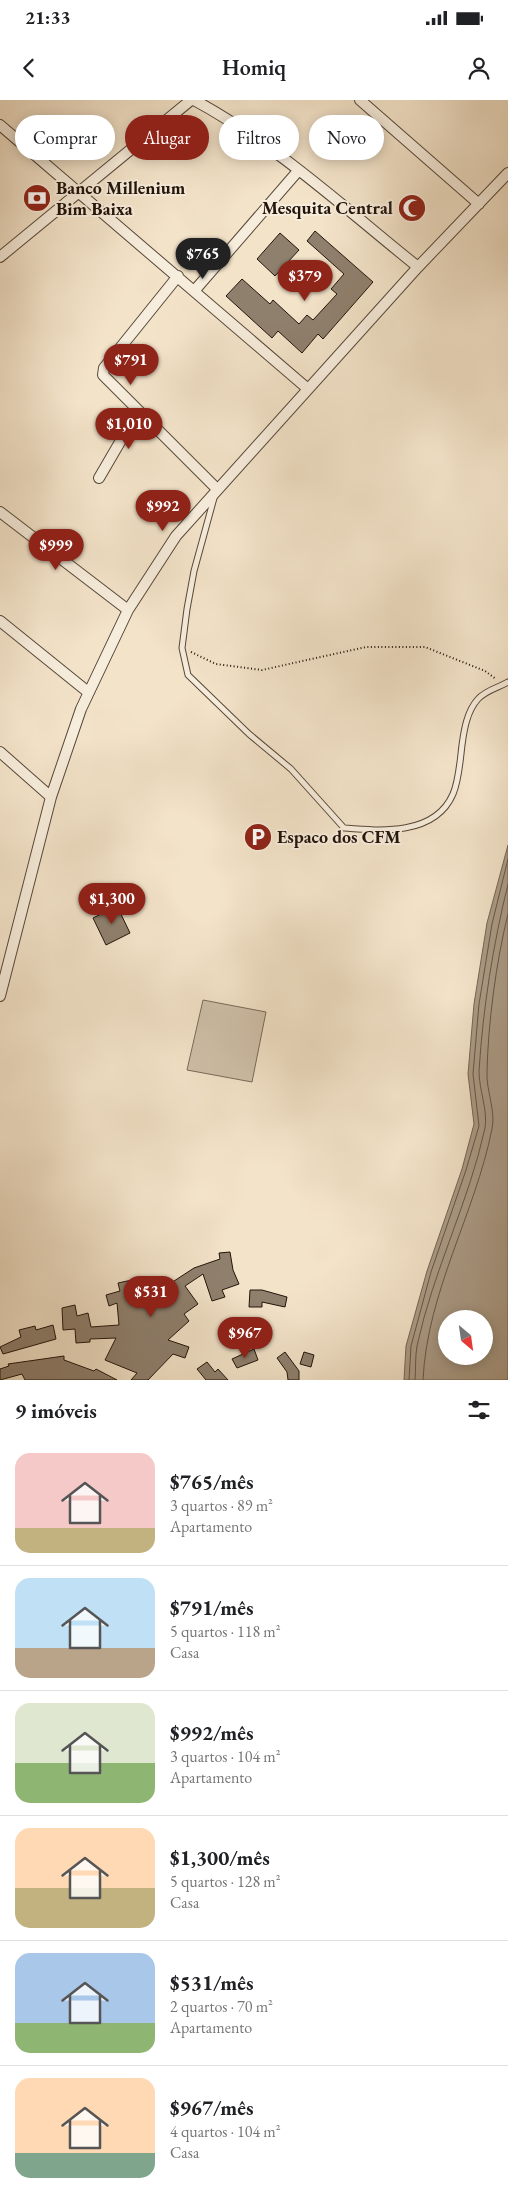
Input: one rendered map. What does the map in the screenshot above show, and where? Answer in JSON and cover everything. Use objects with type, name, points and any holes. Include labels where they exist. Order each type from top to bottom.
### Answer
[{"type":"street","points":[[0,257],[192,100],[235,125],[298,171],[418,267]]},
{"type":"street","points":[[360,100],[480,204]]},
{"type":"street","points":[[0,125],[79,194],[195,290],[308,389]]},
{"type":"street","points":[[195,290],[298,171]]},
{"type":"street","points":[[0,996],[50,797],[88,692],[128,610],[176,536],[418,267],[508,173]]},
{"type":"street","points":[[178,276],[104,368],[103,375],[217,489]]},
{"type":"street","points":[[99,478],[138,410]]},
{"type":"street","points":[[0,512],[128,610]]},
{"type":"street","points":[[0,621],[88,692]]},
{"type":"street","points":[[0,752],[50,797]]},
{"type":"lane","points":[[217,489],[194,571],[182,648],[188,675],[248,734],[291,769],[344,828],[388,831],[425,822],[438,815],[448,804],[454,793],[464,730],[471,711],[477,700],[484,693],[506,683]]},
{"type":"path","points":[[182,648],[216,664],[262,670],[366,647],[425,646],[485,671],[506,683]]},
{"type":"shaded area","points":[[203,1000],[266,1012],[252,1082],[187,1070]]},
{"type":"water","points":[[508,845],[508,1380],[404,1380],[406,1346],[427,1271],[462,1169],[474,1124],[468,1074],[474,1004],[487,923]]},
{"type":"building","points":[[315,231],[373,282],[323,339],[318,334],[302,353],[278,331],[272,338],[226,296],[242,279],[270,304],[273,300],[299,324],[307,315],[313,320],[337,294],[331,289],[344,274],[307,241]]},
{"type":"building","points":[[280,233],[299,250],[275,276],[257,259]]},
{"type":"building","points":[[117,906],[130,933],[106,945],[93,918]]},
{"type":"building","points":[[230,1252],[233,1270],[239,1284],[222,1290],[225,1297],[212,1301],[203,1274],[185,1286],[198,1304],[184,1314],[189,1321],[168,1340],[189,1347],[185,1358],[173,1354],[148,1380],[131,1380],[137,1373],[105,1360],[116,1338],[90,1339],[90,1342],[76,1343],[75,1329],[63,1330],[62,1308],[75,1305],[77,1316],[88,1313],[91,1327],[119,1325],[117,1303],[109,1306],[106,1295],[120,1291],[118,1283],[141,1278],[143,1289],[169,1279],[171,1283],[194,1268],[220,1259],[219,1253]]},
{"type":"building","points":[[250,1290],[262,1290],[287,1297],[285,1307],[262,1302],[262,1307],[249,1307]]},
{"type":"building","points":[[53,1325],[56,1339],[3,1354],[0,1347],[21,1337],[19,1330],[35,1326],[36,1330]]},
{"type":"building","points":[[254,1349],[258,1360],[237,1368],[232,1359]]},
{"type":"building","points":[[285,1352],[299,1371],[299,1380],[288,1380],[287,1372],[277,1358]]},
{"type":"building","points":[[304,1352],[314,1355],[311,1367],[300,1364]]},
{"type":"building","points":[[64,1356],[64,1360],[94,1371],[96,1369],[117,1380],[25,1380],[22,1374],[0,1380],[0,1369],[9,1366],[8,1364]]},
{"type":"building","points":[[207,1362],[215,1372],[218,1369],[228,1380],[206,1380],[197,1369]]},
{"type":"place","name":"Banco Millenium Bim Baixa","points":[[37,198]]},
{"type":"place","name":"Mesquita Central","points":[[412,208]]},
{"type":"place","name":"Espaco dos CFM","points":[[258,837]]}]
